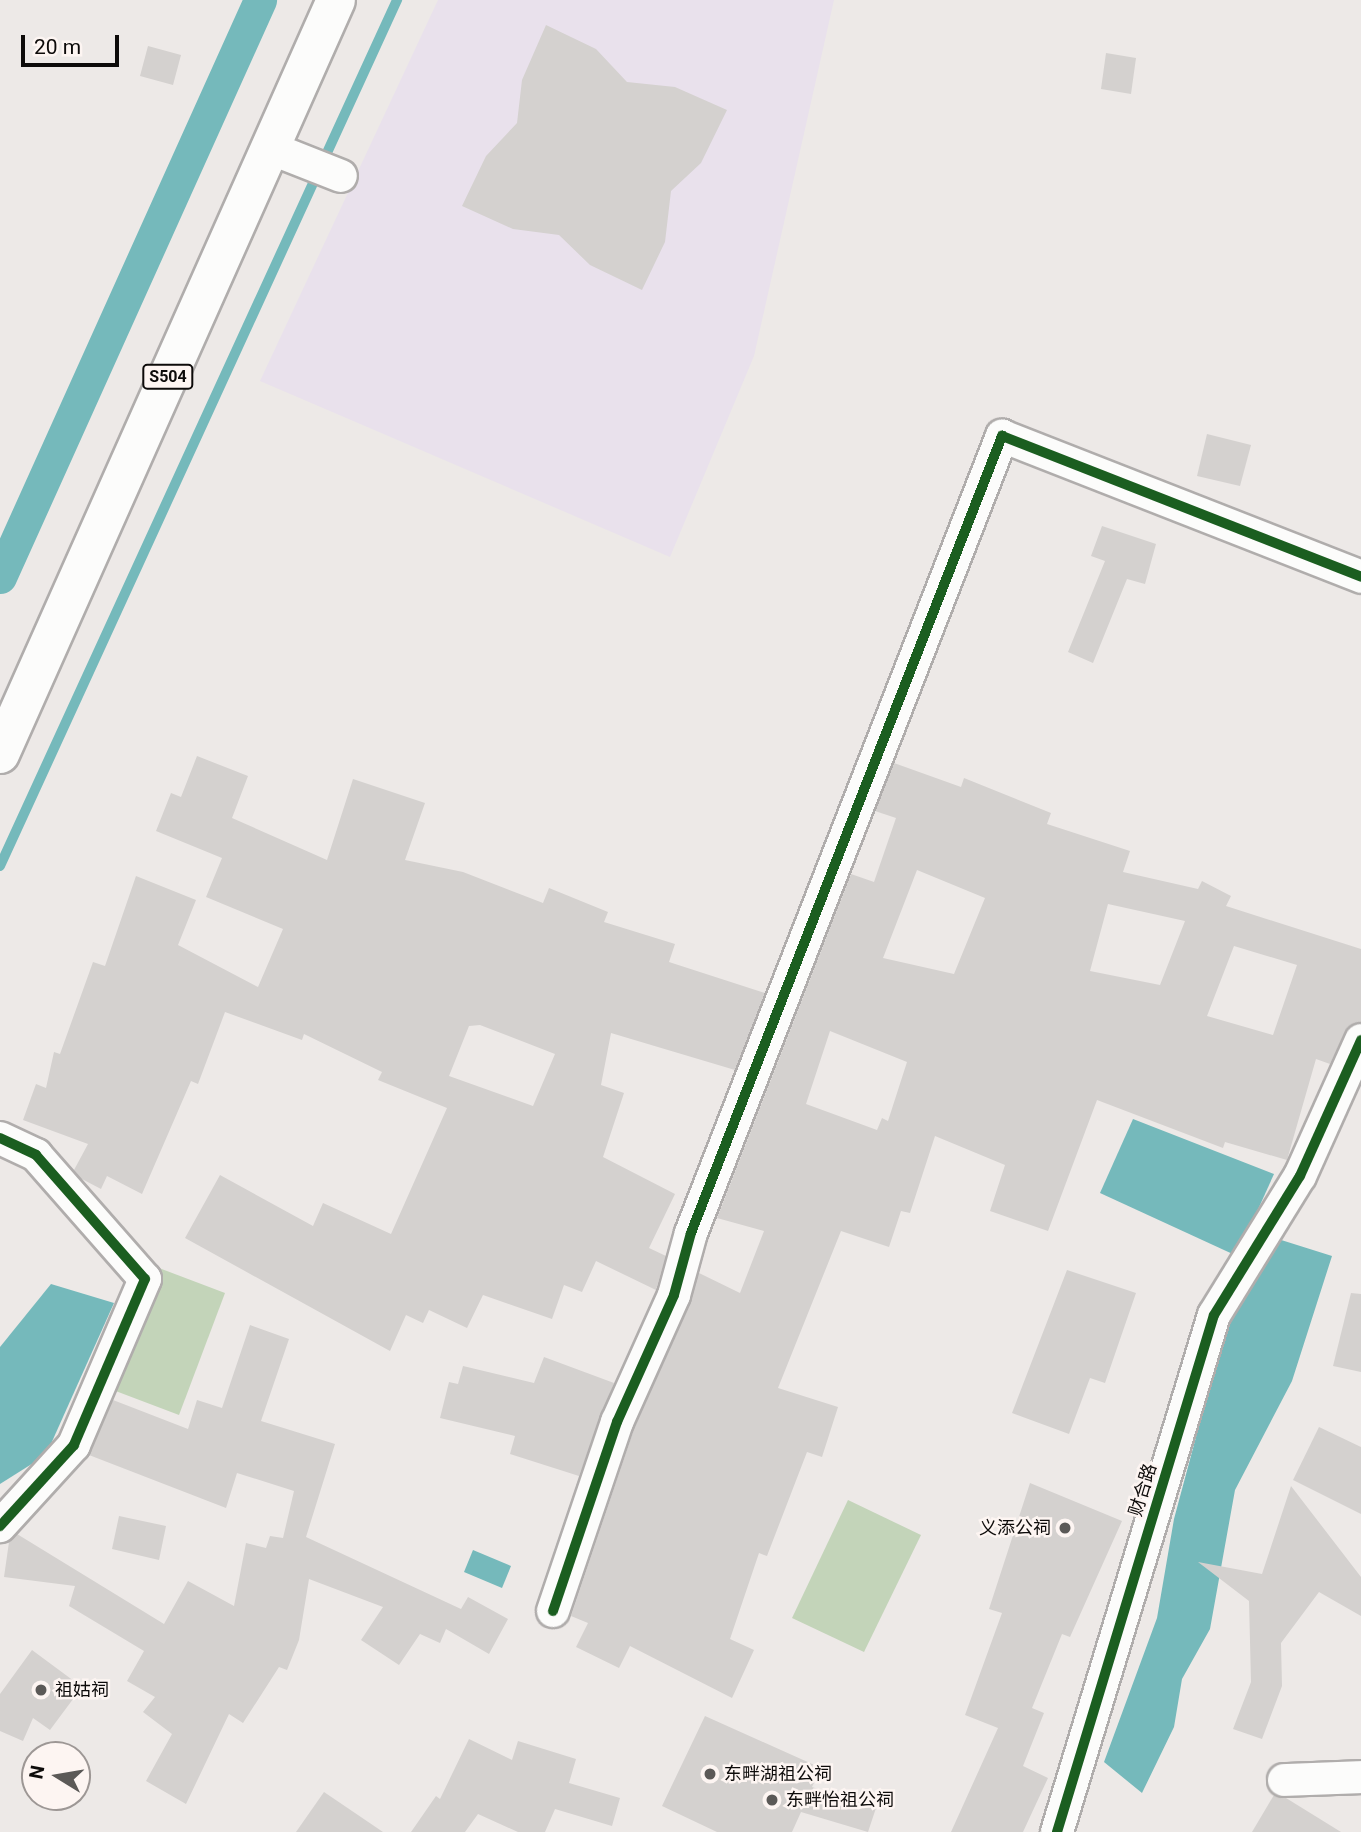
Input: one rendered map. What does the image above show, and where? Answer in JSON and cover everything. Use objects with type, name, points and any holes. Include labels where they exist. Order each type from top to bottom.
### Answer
[{"type":"main road","name":"S504","points":[[0,754],[285,154],[336,0]]},
{"type":"street","points":[[285,154],[341,176]]},
{"type":"street","points":[[553,1611],[617,1422],[674,1295],[691,1233],[1002,436],[1361,577]]},
{"type":"street","name":"财合路","points":[[1056,1832],[1214,1315],[1300,1176],[1361,1040]]},
{"type":"street","points":[[0,1138],[36,1155],[145,1279],[74,1445],[0,1527]]},
{"type":"street","points":[[1284,1780],[1361,1777]]},
{"type":"shaded area","points":[[438,0],[834,0],[754,356],[670,557],[260,381]]},
{"type":"green space","points":[[159,1268],[225,1293],[179,1415],[113,1390]]},
{"type":"green space","points":[[848,1500],[921,1535],[864,1652],[792,1618]]},
{"type":"water","points":[[1133,1119],[1274,1174],[1237,1256],[1100,1193]]},
{"type":"water","points":[[1278,1239],[1332,1256],[1292,1381],[1235,1490],[1210,1629],[1182,1679],[1174,1727],[1142,1793],[1104,1762],[1157,1618],[1174,1519],[1225,1329]]},
{"type":"water","points":[[51,1284],[114,1303],[46,1455],[0,1484],[0,1347]]},
{"type":"water","points":[[473,1550],[511,1566],[502,1588],[464,1572]]},
{"type":"building","points":[[546,25],[596,49],[627,82],[675,87],[727,110],[701,163],[671,191],[665,242],[642,290],[590,265],[559,235],[513,229],[462,206],[486,156],[517,123],[522,80]]},
{"type":"building","points":[[148,46],[181,55],[173,85],[140,76]]},
{"type":"building","points":[[1106,53],[1136,58],[1131,94],[1101,89]]},
{"type":"building","points":[[1207,434],[1251,445],[1240,486],[1197,476]]},
{"type":"building","points":[[1102,526],[1156,544],[1145,584],[1127,579],[1093,663],[1068,652],[1105,561],[1091,556]]},
{"type":"building","points":[[197,756],[248,776],[232,818],[327,860],[353,779],[425,803],[405,860],[463,872],[543,903],[549,888],[608,912],[604,922],[675,944],[669,962],[765,993],[735,1070],[611,1033],[601,1085],[624,1093],[603,1157],[675,1194],[649,1248],[666,1256],[656,1290],[596,1261],[582,1292],[564,1285],[552,1319],[483,1295],[467,1328],[429,1310],[423,1323],[406,1315],[390,1351],[185,1238],[220,1175],[313,1226],[323,1203],[391,1234],[447,1108],[378,1080],[382,1072],[304,1034],[302,1040],[225,1012],[198,1084],[191,1081],[142,1194],[107,1176],[101,1189],[80,1178],[74,1170],[88,1144],[23,1120],[36,1084],[46,1088],[54,1052],[60,1054],[93,962],[105,966],[136,876],[196,900],[178,945],[258,987],[283,929],[206,897],[222,858],[156,831],[171,793],[181,797]],"holes":[[[480,1025],[555,1054],[533,1106],[449,1076],[469,1026]]]},
{"type":"building","points":[[894,763],[961,787],[964,778],[1051,813],[1047,824],[1130,851],[1123,872],[1198,889],[1202,881],[1231,896],[1226,906],[1361,949],[1361,1022],[1345,1032],[1330,1064],[1316,1059],[1287,1160],[1225,1142],[1223,1148],[1097,1100],[1048,1231],[990,1211],[1005,1165],[935,1136],[910,1213],[901,1211],[889,1247],[841,1231],[778,1388],[838,1407],[822,1457],[807,1452],[767,1556],[759,1553],[730,1639],[754,1650],[732,1698],[630,1646],[619,1668],[576,1647],[588,1623],[571,1616],[634,1429],[699,1273],[740,1293],[764,1231],[717,1218],[851,874],[874,882],[896,818],[875,811]],"holes":[[[917,870],[985,898],[954,974],[883,958]],[[1108,904],[1185,921],[1160,985],[1090,971]],[[1234,946],[1297,965],[1273,1035],[1207,1016]],[[830,1031],[907,1062],[888,1121],[882,1118],[877,1130],[806,1104]]]},
{"type":"building","points":[[1067,1270],[1136,1293],[1105,1383],[1090,1378],[1069,1434],[1012,1413]]},
{"type":"building","points":[[1351,1293],[1361,1294],[1361,1372],[1333,1366]]},
{"type":"building","points":[[250,1325],[289,1339],[261,1421],[335,1444],[306,1537],[461,1609],[468,1597],[508,1619],[489,1654],[446,1629],[440,1643],[420,1634],[399,1665],[361,1640],[383,1607],[309,1579],[299,1640],[287,1670],[279,1667],[243,1723],[229,1714],[186,1804],[146,1781],[172,1734],[143,1712],[155,1697],[127,1681],[144,1651],[69,1606],[75,1586],[4,1577],[9,1542],[17,1534],[164,1624],[188,1581],[234,1606],[246,1543],[266,1548],[270,1536],[283,1538],[294,1491],[237,1473],[226,1508],[89,1455],[113,1400],[188,1429],[197,1400],[222,1408]]},
{"type":"building","points":[[544,1357],[614,1383],[579,1476],[510,1454],[515,1436],[440,1418],[449,1382],[458,1384],[463,1366],[534,1383]]},
{"type":"building","points":[[1319,1427],[1361,1447],[1361,1514],[1293,1480]]},
{"type":"building","points":[[1030,1483],[1122,1521],[1070,1637],[1062,1634],[1032,1708],[1044,1713],[1023,1766],[1048,1778],[1023,1832],[951,1832],[998,1728],[965,1715],[1002,1613],[989,1609]]},
{"type":"building","points":[[1291,1486],[1361,1577],[1361,1616],[1319,1592],[1281,1643],[1282,1686],[1262,1739],[1233,1729],[1251,1682],[1249,1601],[1198,1562],[1262,1574]]},
{"type":"building","points":[[119,1516],[166,1526],[159,1560],[112,1549]]},
{"type":"building","name":"祖姑祠","points":[[32,1650],[82,1687],[50,1730],[33,1718],[23,1741],[0,1731],[0,1694]]},
{"type":"building","points":[[705,1716],[821,1768],[812,1787],[876,1808],[868,1832],[801,1812],[792,1832],[717,1832],[662,1806]]},
{"type":"building","points":[[469,1739],[512,1760],[518,1741],[576,1759],[569,1783],[620,1798],[612,1826],[555,1809],[545,1832],[518,1832],[478,1814],[465,1832],[411,1832],[436,1796],[440,1799]]},
{"type":"building","points":[[324,1792],[383,1832],[296,1832]]},
{"type":"building","points":[[1274,1795],[1286,1798],[1341,1832],[1252,1832]]},
{"type":"waterway","points":[[0,577],[260,0]]},
{"type":"waterway","points":[[0,866],[397,0]]},
{"type":"cycle path","points":[[553,1611],[617,1422],[674,1295],[691,1233],[1002,436],[1361,577]]},
{"type":"cycle path","points":[[1057,1832],[1214,1315],[1300,1176],[1361,1040]]},
{"type":"cycle path","points":[[0,1138],[36,1155],[145,1279],[74,1445],[0,1526]]},
{"type":"place","name":"义添公祠","points":[[1065,1528]]},
{"type":"place","name":"祖姑祠","points":[[41,1690]]},
{"type":"place","name":"东畔湖祖公祠","points":[[710,1774]]},
{"type":"place","name":"东畔怡祖公祠","points":[[772,1800]]}]
